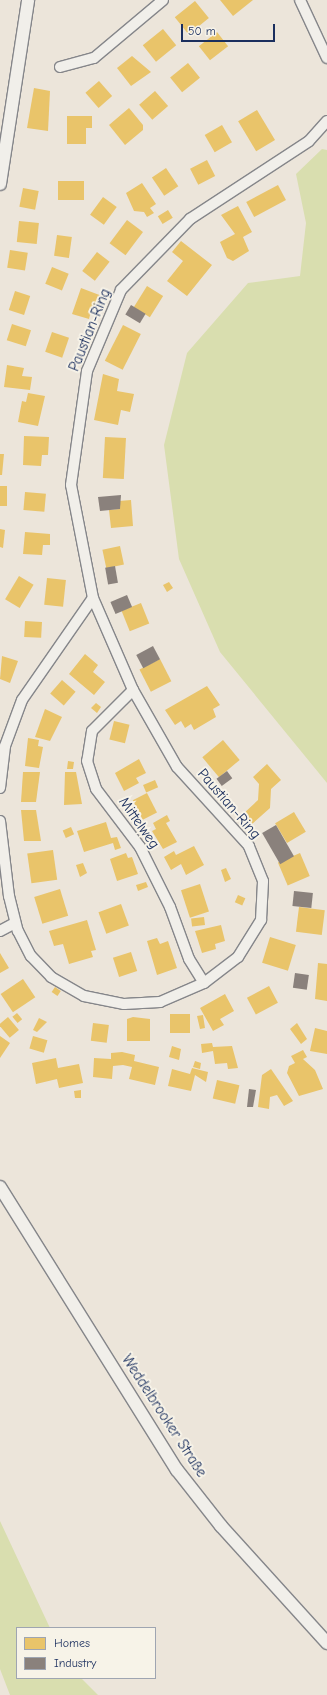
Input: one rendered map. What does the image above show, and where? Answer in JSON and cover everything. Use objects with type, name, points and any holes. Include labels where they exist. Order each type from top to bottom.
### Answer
[{"type":"street","points":[[0,184],[2,158],[28,0]]},
{"type":"street","points":[[60,67],[94,58],[163,0]]},
{"type":"street","points":[[300,0],[327,58]]},
{"type":"street","name":"Paustian-Ring","points":[[0,821],[14,923],[37,962],[52,977],[84,996],[124,1004],[160,1002],[204,984],[238,957],[261,920],[263,881],[249,846],[177,767],[133,690],[93,598],[71,485],[87,371],[121,290],[190,219],[309,141],[327,121]]},
{"type":"street","points":[[0,788],[5,746],[22,700],[93,598]]},
{"type":"street","name":"Mittelweg","points":[[133,690],[92,731],[87,760],[96,789],[140,847],[170,907],[189,959],[204,984]]},
{"type":"street","points":[[0,931],[14,923]]},
{"type":"street","name":"Weddelbrooker Straße","points":[[0,1187],[177,1470],[221,1526],[327,1643]]},
{"type":"green space","points":[[322,149],[327,150],[327,783],[220,652],[179,559],[164,445],[187,353],[248,283],[300,276],[306,223],[296,174]]},
{"type":"green space","points":[[0,1521],[50,1627],[16,1627],[16,1679],[82,1679],[98,1695],[10,1695],[0,1669]]},
{"type":"building: Homes","points":[[220,0],[253,0],[233,16]]},
{"type":"building: Homes","points":[[195,1],[209,18],[189,34],[175,17]]},
{"type":"building: Homes","points":[[163,29],[176,45],[156,62],[143,45]]},
{"type":"building: Homes","points":[[217,32],[228,46],[210,60],[199,46]]},
{"type":"building: Homes","points":[[132,56],[151,72],[131,86],[117,68]]},
{"type":"building: Homes","points":[[188,63],[200,78],[182,92],[170,77]]},
{"type":"building: Homes","points":[[99,81],[112,96],[99,108],[85,93]]},
{"type":"building: Homes","points":[[34,88],[50,91],[48,131],[27,128]]},
{"type":"building: Homes","points":[[155,91],[168,106],[152,120],[139,105]]},
{"type":"building: Homes","points":[[129,108],[143,125],[143,130],[125,145],[109,125]]},
{"type":"building: Homes","points":[[257,110],[275,140],[256,151],[238,121]]},
{"type":"building: Homes","points":[[67,116],[92,116],[92,128],[86,128],[86,144],[67,144]]},
{"type":"building: Homes","points":[[222,125],[232,142],[215,152],[205,135]]},
{"type":"building: Homes","points":[[207,160],[215,176],[198,185],[190,169]]},
{"type":"building: Homes","points":[[166,168],[178,186],[164,196],[152,178]]},
{"type":"building: Homes","points":[[58,181],[84,181],[84,200],[58,200]]},
{"type":"building: Homes","points":[[142,183],[156,204],[150,208],[154,213],[147,217],[144,212],[134,211],[126,193]]},
{"type":"building: Homes","points":[[278,185],[286,200],[254,217],[246,202]]},
{"type":"building: Homes","points":[[23,188],[39,191],[35,210],[19,207]]},
{"type":"building: Homes","points":[[103,197],[117,207],[104,225],[90,215]]},
{"type":"building: Homes","points":[[238,206],[252,232],[243,237],[249,251],[233,261],[227,258],[220,242],[235,234],[221,215]]},
{"type":"building: Homes","points":[[168,210],[173,218],[163,224],[158,216]]},
{"type":"building: Homes","points":[[127,220],[143,232],[126,255],[110,243]]},
{"type":"building: Homes","points":[[19,221],[39,223],[37,244],[17,242]]},
{"type":"building: Homes","points":[[57,235],[72,237],[69,258],[54,256]]},
{"type":"building: Homes","points":[[181,241],[212,265],[187,296],[167,281],[183,261],[172,252]]},
{"type":"building: Homes","points":[[10,250],[28,253],[25,271],[7,268]]},
{"type":"building: Homes","points":[[97,252],[110,262],[95,281],[82,271]]},
{"type":"building: Homes","points":[[52,267],[69,274],[62,290],[45,284]]},
{"type":"building: Homes","points":[[147,286],[163,296],[150,317],[134,307]]},
{"type":"building: Homes","points":[[81,288],[102,296],[97,313],[91,311],[89,319],[72,314]]},
{"type":"building: Homes","points":[[15,291],[30,296],[24,315],[9,310]]},
{"type":"building: Homes","points":[[12,324],[31,330],[26,346],[7,340]]},
{"type":"building: Homes","points":[[123,325],[141,334],[123,370],[105,361]]},
{"type":"building: Homes","points":[[52,332],[69,338],[62,358],[45,352]]},
{"type":"building: Homes","points":[[7,365],[24,368],[22,376],[32,377],[30,390],[4,387]]},
{"type":"building: Homes","points":[[103,374],[119,379],[117,391],[134,394],[130,412],[121,410],[118,425],[94,420]]},
{"type":"building: Homes","points":[[28,393],[45,396],[38,426],[18,422],[22,401],[26,402]]},
{"type":"building: Homes","points":[[24,436],[49,437],[48,455],[42,455],[41,466],[23,465]]},
{"type":"building: Homes","points":[[105,437],[126,438],[124,479],[103,478]]},
{"type":"building: Homes","points":[[0,454],[4,454],[2,475],[0,475]]},
{"type":"building: Homes","points":[[0,486],[7,486],[7,506],[0,506]]},
{"type":"building: Homes","points":[[25,492],[46,494],[44,512],[23,510]]},
{"type":"building: Homes","points":[[131,500],[133,526],[111,528],[109,510],[120,509],[119,501]]},
{"type":"building: Homes","points":[[0,529],[5,530],[3,548],[0,547]]},
{"type":"building: Homes","points":[[25,532],[50,534],[50,545],[43,545],[42,555],[23,554]]},
{"type":"building: Homes","points":[[120,546],[124,565],[106,568],[102,550]]},
{"type":"building: Homes","points":[[19,576],[34,585],[20,608],[5,599]]},
{"type":"building: Homes","points":[[47,578],[66,580],[63,607],[44,605]]},
{"type":"building: Homes","points":[[169,582],[173,588],[167,592],[163,585]]},
{"type":"building: Homes","points":[[141,603],[149,623],[130,631],[122,611]]},
{"type":"building: Homes","points":[[25,621],[42,622],[41,638],[24,637]]},
{"type":"building: Homes","points":[[85,654],[98,665],[93,672],[105,682],[94,695],[69,674]]},
{"type":"building: Homes","points":[[2,656],[18,661],[10,683],[0,679]]},
{"type":"building: Homes","points":[[160,659],[171,681],[151,692],[140,669]]},
{"type":"building: Homes","points":[[62,680],[76,692],[64,705],[50,694]]},
{"type":"building: Homes","points":[[207,686],[220,705],[213,709],[216,717],[194,730],[191,724],[185,728],[181,721],[175,725],[165,710]]},
{"type":"building: Homes","points":[[96,703],[101,707],[97,713],[91,708]]},
{"type":"building: Homes","points":[[45,709],[62,717],[50,741],[35,737]]},
{"type":"building: Homes","points":[[114,721],[130,725],[125,743],[109,739]]},
{"type":"building: Homes","points":[[28,738],[39,740],[38,746],[43,747],[39,768],[25,766]]},
{"type":"building: Homes","points":[[223,740],[240,760],[219,777],[202,757]]},
{"type":"building: Homes","points":[[139,759],[146,773],[136,778],[139,783],[124,791],[115,773]]},
{"type":"building: Homes","points":[[68,761],[74,762],[73,769],[67,769]]},
{"type":"building: Homes","points":[[267,764],[281,780],[271,789],[270,808],[251,825],[242,815],[258,800],[259,784],[253,777]]},
{"type":"building: Homes","points":[[23,772],[40,772],[36,802],[21,802]]},
{"type":"building: Homes","points":[[65,772],[76,772],[82,804],[64,805]]},
{"type":"building: Homes","points":[[155,780],[158,787],[146,792],[143,785]]},
{"type":"building: Homes","points":[[147,793],[157,813],[143,820],[133,800]]},
{"type":"building: Homes","points":[[21,810],[36,810],[41,841],[24,841]]},
{"type":"building: Homes","points":[[294,812],[306,832],[287,843],[275,823]]},
{"type":"building: Homes","points":[[167,815],[170,821],[166,823],[177,842],[163,849],[152,831],[156,829],[153,823]]},
{"type":"building: Homes","points":[[106,822],[111,838],[117,837],[121,848],[115,850],[113,843],[84,852],[77,831]]},
{"type":"building: Homes","points":[[71,827],[74,834],[66,838],[63,831]]},
{"type":"building: Homes","points":[[194,846],[204,865],[186,875],[181,864],[171,870],[164,857],[174,851],[176,855]]},
{"type":"building: Homes","points":[[53,850],[57,880],[31,883],[27,854]]},
{"type":"building: Homes","points":[[126,853],[128,858],[132,857],[138,874],[117,881],[110,859]]},
{"type":"building: Homes","points":[[300,853],[310,876],[288,885],[278,862]]},
{"type":"building: Homes","points":[[83,863],[87,873],[80,877],[76,865]]},
{"type":"building: Homes","points":[[226,868],[231,879],[225,882],[221,870]]},
{"type":"building: Homes","points":[[146,882],[148,887],[138,891],[136,885]]},
{"type":"building: Homes","points":[[200,884],[209,912],[190,918],[181,890]]},
{"type":"building: Homes","points":[[60,889],[68,916],[42,924],[34,897]]},
{"type":"building: Homes","points":[[238,895],[245,898],[242,905],[235,902]]},
{"type":"building: Homes","points":[[121,904],[129,926],[106,934],[98,912]]},
{"type":"building: Homes","points":[[299,907],[325,910],[322,935],[296,932]]},
{"type":"building: Homes","points":[[204,917],[205,925],[192,927],[191,919]]},
{"type":"building: Homes","points":[[87,920],[96,950],[91,951],[93,957],[69,964],[63,944],[54,946],[49,931]]},
{"type":"building: Homes","points":[[221,925],[225,941],[215,944],[216,949],[202,953],[195,931]]},
{"type":"building: Homes","points":[[270,937],[296,945],[288,971],[262,963]]},
{"type":"building: Homes","points":[[157,938],[160,944],[168,941],[177,968],[157,975],[147,941]]},
{"type":"building: Homes","points":[[131,952],[137,971],[119,977],[113,958]]},
{"type":"building: Homes","points":[[0,953],[9,968],[0,973]]},
{"type":"building: Homes","points":[[318,963],[327,964],[327,1001],[315,999]]},
{"type":"building: Homes","points":[[23,979],[35,997],[13,1012],[1,994]]},
{"type":"building: Homes","points":[[269,986],[278,1003],[256,1015],[247,998]]},
{"type":"building: Homes","points":[[55,987],[61,991],[57,996],[52,992]]},
{"type":"building: Homes","points":[[225,994],[234,1011],[220,1019],[224,1025],[213,1031],[200,1008]]},
{"type":"building: Homes","points":[[17,1013],[22,1019],[18,1023],[12,1017]]},
{"type":"building: Homes","points":[[170,1014],[190,1014],[190,1033],[170,1033]]},
{"type":"building: Homes","points":[[203,1015],[205,1028],[200,1029],[197,1016]]},
{"type":"building: Homes","points":[[8,1017],[19,1030],[10,1038],[0,1026],[0,1024]]},
{"type":"building: Homes","points":[[133,1017],[150,1019],[150,1041],[127,1041],[127,1019]]},
{"type":"building: Homes","points":[[39,1018],[47,1022],[37,1032],[33,1030]]},
{"type":"building: Homes","points":[[93,1023],[109,1025],[107,1043],[91,1041]]},
{"type":"building: Homes","points":[[297,1023],[307,1039],[301,1044],[290,1029]]},
{"type":"building: Homes","points":[[315,1028],[327,1031],[327,1054],[310,1051]]},
{"type":"building: Homes","points":[[0,1036],[10,1043],[0,1058]]},
{"type":"building: Homes","points":[[33,1036],[47,1040],[44,1053],[29,1048]]},
{"type":"building: Homes","points":[[212,1043],[213,1047],[232,1046],[238,1068],[228,1069],[227,1063],[215,1064],[213,1051],[202,1053],[201,1044]]},
{"type":"building: Homes","points":[[172,1046],[181,1049],[179,1060],[169,1057]]},
{"type":"building: Homes","points":[[303,1050],[307,1057],[303,1059],[315,1070],[323,1089],[299,1096],[287,1073],[289,1066],[295,1063],[291,1056]]},
{"type":"building: Homes","points":[[122,1052],[135,1055],[134,1061],[159,1067],[155,1085],[129,1079],[132,1067],[123,1065],[113,1066],[112,1079],[93,1077],[94,1058],[111,1059],[111,1053]]},
{"type":"building: Homes","points":[[56,1058],[58,1068],[79,1064],[83,1083],[59,1088],[57,1079],[36,1084],[32,1063]]},
{"type":"building: Homes","points":[[195,1061],[201,1063],[200,1069],[193,1067]]},
{"type":"building: Homes","points":[[192,1068],[208,1072],[206,1082],[195,1075],[191,1091],[168,1086],[172,1069],[190,1074]]},
{"type":"building: Homes","points":[[271,1069],[293,1101],[284,1106],[277,1095],[270,1097],[269,1109],[258,1107],[262,1075]]},
{"type":"building: Homes","points":[[217,1080],[239,1085],[235,1104],[213,1099]]},
{"type":"building: Homes","points":[[81,1090],[81,1098],[75,1098],[74,1091]]},
{"type":"building: Industry","points":[[131,305],[146,314],[140,323],[125,314]]},
{"type":"building: Industry","points":[[121,495],[120,509],[100,511],[98,497]]},
{"type":"building: Industry","points":[[115,566],[118,583],[108,584],[105,568]]},
{"type":"building: Industry","points":[[127,595],[132,607],[116,614],[110,602]]},
{"type":"building: Industry","points":[[153,646],[160,659],[143,668],[136,655]]},
{"type":"building: Industry","points":[[227,771],[232,778],[222,786],[216,779]]},
{"type":"building: Industry","points":[[276,825],[294,856],[280,864],[262,833]]},
{"type":"building: Industry","points":[[294,891],[313,893],[311,908],[292,906]]},
{"type":"building: Industry","points":[[295,973],[309,975],[307,990],[293,988]]},
{"type":"building: Industry","points":[[249,1089],[256,1090],[253,1107],[247,1107]]}]
